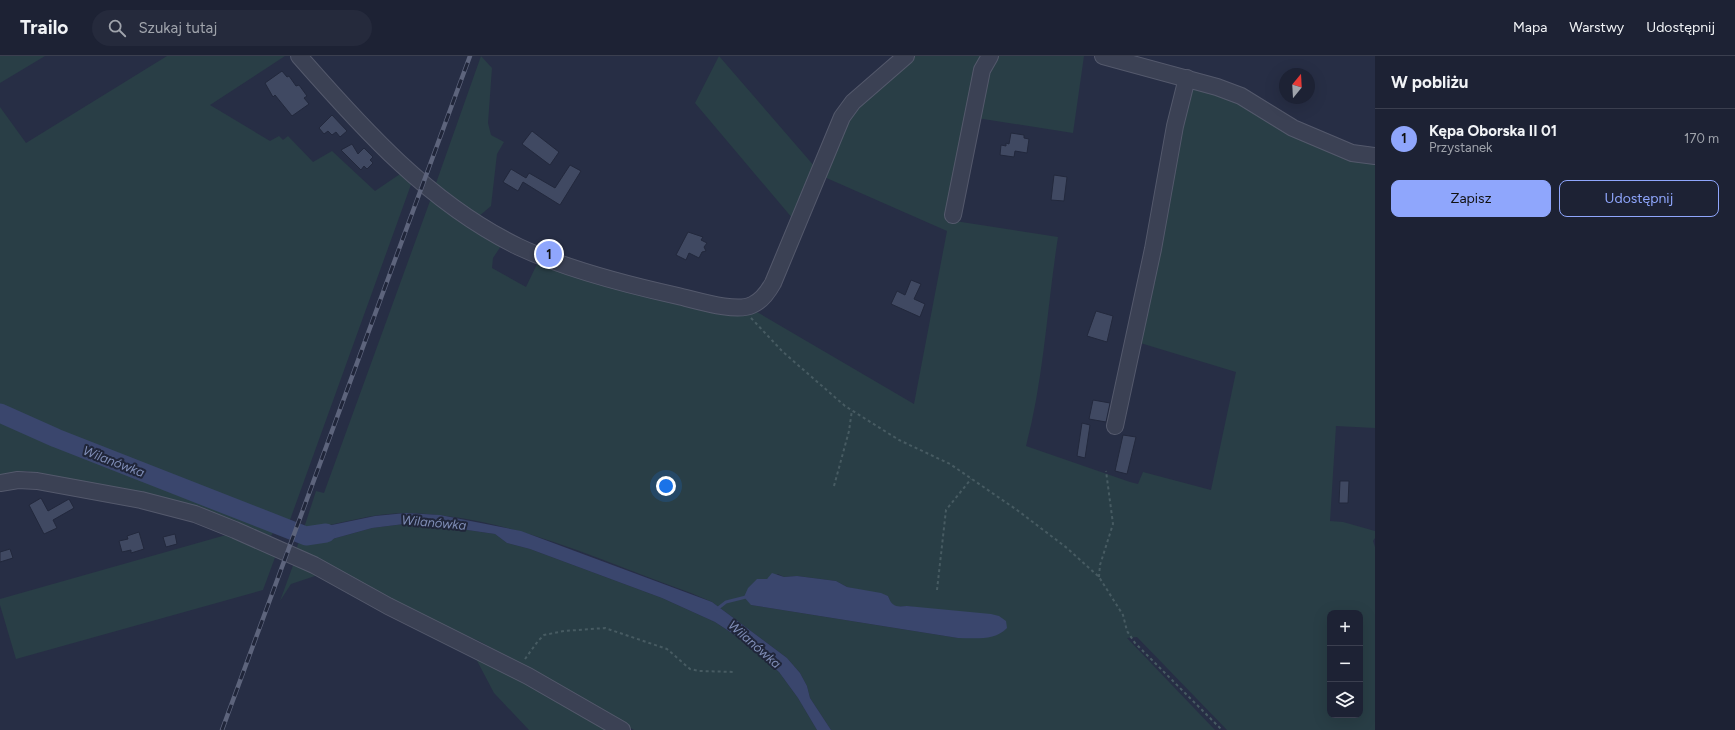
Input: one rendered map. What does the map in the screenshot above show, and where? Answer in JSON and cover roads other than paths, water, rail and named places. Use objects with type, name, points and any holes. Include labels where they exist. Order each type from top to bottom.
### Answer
[{"type":"street","points":[[299,56],[380,145],[424,184],[484,227],[518,246],[547,259],[660,292],[742,308],[759,301],[772,283],[842,117],[853,102],[906,56]]},
{"type":"street","points":[[953,215],[982,70],[990,56]]},
{"type":"street","points":[[1103,56],[1187,78],[1241,96],[1293,128],[1352,153],[1375,156]]},
{"type":"street","points":[[1115,426],[1153,249],[1175,126],[1187,78]]},
{"type":"street","points":[[0,484],[18,480],[37,481],[141,500],[195,514],[314,564],[388,606],[516,670],[622,730]]},
{"type":"water","points":[[406,513],[440,515],[521,531],[712,602],[787,658],[800,673],[807,686],[810,698],[831,730],[817,730],[798,698],[779,672],[747,643],[715,622],[662,598],[530,549],[507,543],[495,534],[440,526],[404,524],[372,528],[325,541],[300,538],[303,531],[375,516]]},
{"type":"water","points":[[772,573],[784,577],[797,576],[836,581],[847,587],[881,593],[888,596],[895,606],[991,614],[999,616],[1006,621],[1007,628],[991,637],[958,638],[751,605],[744,597],[748,588],[757,579],[767,579]]},
{"type":"waterway","name":"Wilanówka","points":[[0,413],[56,438],[306,536],[326,533]]},
{"type":"waterway","points":[[717,609],[726,602],[746,597]]},
{"type":"railway","points":[[222,730],[470,56]]},
{"type":"place","name":"Kępa Oborska II 01","points":[[549,254]]}]
